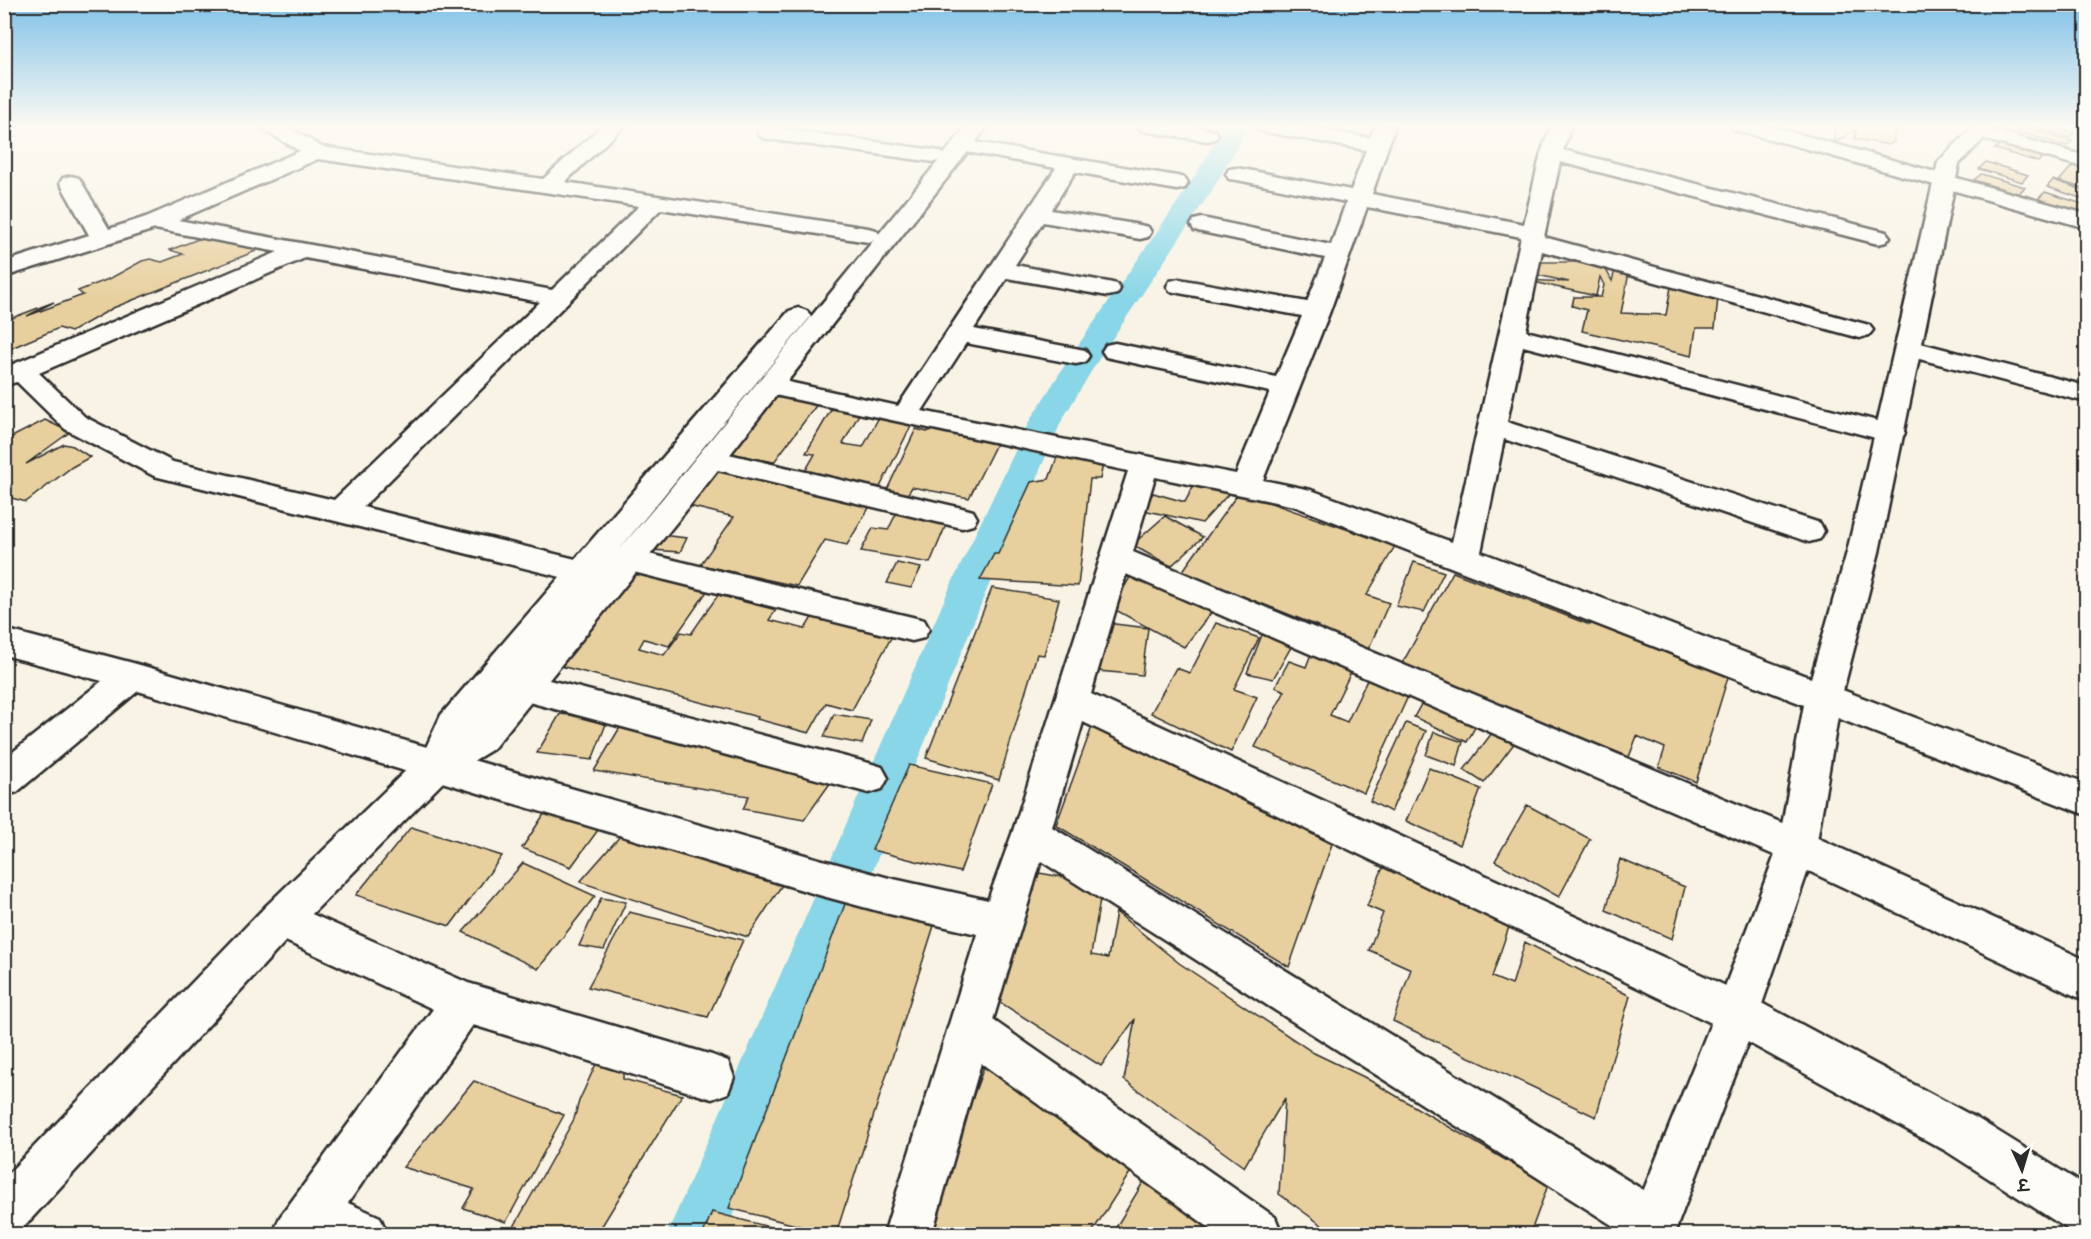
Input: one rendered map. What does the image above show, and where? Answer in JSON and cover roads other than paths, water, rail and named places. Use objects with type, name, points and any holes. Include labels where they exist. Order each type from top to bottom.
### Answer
[{"type":"street","points":[[71,184],[103,239]]},
{"type":"street","points":[[4,270],[154,222],[242,184]]},
{"type":"street","points":[[533,184],[868,235]]},
{"type":"street","points":[[437,764],[454,725],[581,571],[911,184]]},
{"type":"street","points":[[4,1212],[280,919],[437,764],[480,739],[770,386],[927,184]]},
{"type":"street","points":[[905,416],[1058,184]]},
{"type":"street","points":[[1290,184],[1360,197],[1533,237],[1860,330]]},
{"type":"street","points":[[1246,486],[1317,311],[1365,184]]},
{"type":"street","points":[[1464,558],[1546,184]]},
{"type":"street","points":[[1701,184],[1878,237]]},
{"type":"street","points":[[1031,834],[1652,1229],[1737,1013],[1797,847],[1823,699],[1863,552],[1909,348],[1936,184]]},
{"type":"street","points":[[1958,184],[2086,220]]},
{"type":"street","points":[[340,512],[656,202]]},
{"type":"street","points":[[1038,214],[1140,232]]},
{"type":"street","points":[[154,222],[558,298]]},
{"type":"street","points":[[1202,225],[1339,254]]},
{"type":"street","points":[[303,250],[13,374],[75,423],[164,469],[581,571]]},
{"type":"street","points":[[1000,270],[1108,289]]},
{"type":"street","points":[[1179,286],[1317,311]]},
{"type":"street","points":[[959,334],[1076,356]]},
{"type":"street","points":[[1512,335],[1891,433]]},
{"type":"street","points":[[1909,348],[2086,394]]},
{"type":"street","points":[[1115,351],[1286,387]]},
{"type":"street","points":[[770,386],[1020,440],[1300,496],[2086,799]]},
{"type":"street","points":[[1492,426],[1809,531]]},
{"type":"street","points":[[711,459],[962,518]]},
{"type":"street","points":[[908,1234],[971,1030],[1001,921],[1031,834],[1144,465]]},
{"type":"street","points":[[1116,557],[1797,847],[2086,981]]},
{"type":"street","points":[[628,560],[912,629]]},
{"type":"street","points":[[4,642],[133,676],[819,877],[889,896],[1001,921]]},
{"type":"street","points":[[4,781],[133,676]]},
{"type":"street","points":[[522,687],[869,778]]},
{"type":"street","points":[[1072,701],[1737,1013],[1962,1134],[2086,1213]]},
{"type":"street","points":[[280,919],[464,1002],[712,1077]]},
{"type":"street","points":[[363,1234],[305,1223],[464,1002]]},
{"type":"street","points":[[971,1030],[1258,1234]]},
{"type":"waterway","points":[[696,1234],[969,587],[1046,420],[1085,357],[1203,184]]}]
